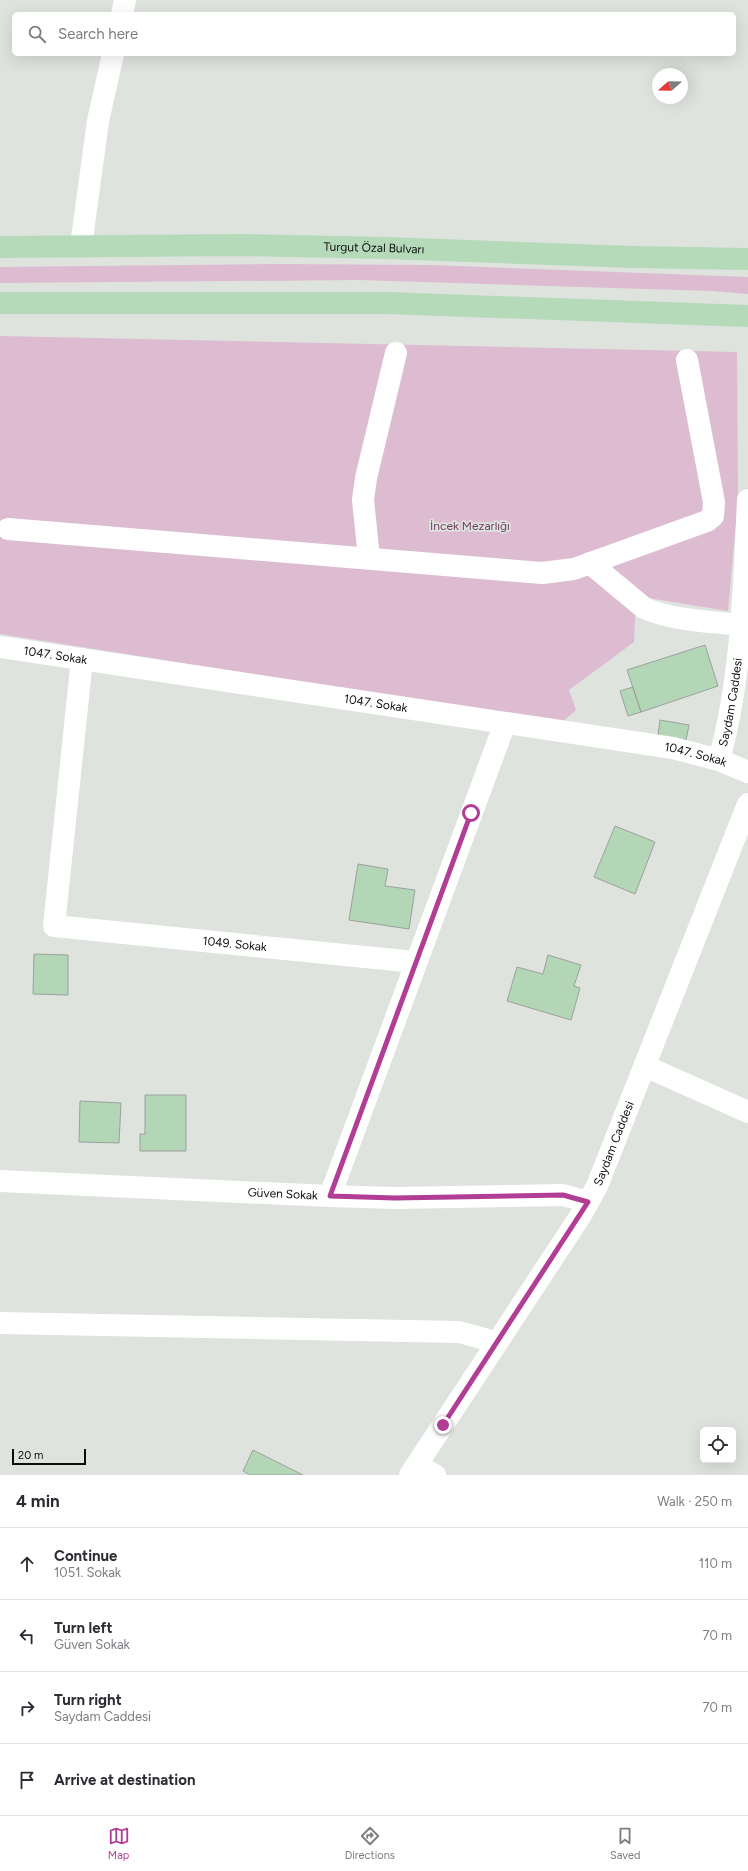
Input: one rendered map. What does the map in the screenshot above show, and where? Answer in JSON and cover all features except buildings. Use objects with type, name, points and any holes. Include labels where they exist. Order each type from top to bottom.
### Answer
[{"type":"main road","name":"Turgut Özal Bulvarı","points":[[0,248],[242,245],[748,259]]},
{"type":"main road","points":[[0,303],[387,303],[748,316]]},
{"type":"street","points":[[122,12],[125,0]]},
{"type":"street","points":[[81,246],[98,121],[113,56]]},
{"type":"street","points":[[369,558],[363,500],[366,478],[396,353]]},
{"type":"street","points":[[8,529],[542,573],[558,572],[590,564],[707,521],[713,516],[714,502],[687,360]]},
{"type":"street","name":"Saydam Caddesi","points":[[719,760],[729,726],[740,625],[748,500]]},
{"type":"street","points":[[590,564],[644,608],[655,613],[670,617],[740,625]]},
{"type":"street","name":"1047. Sokak","points":[[0,648],[673,748],[719,760],[748,772]]},
{"type":"street","name":"1049. Sokak","points":[[82,659],[54,926],[415,962]]},
{"type":"street","points":[[330,1196],[415,962],[505,723]]},
{"type":"street","name":"Saydam Caddesi","points":[[421,1472],[495,1345],[597,1186],[615,1144],[748,804]]},
{"type":"street","points":[[645,1066],[748,1112]]},
{"type":"street","name":"Güven Sokak","points":[[0,1181],[395,1198],[563,1195],[588,1202]]},
{"type":"street","points":[[0,1323],[459,1332],[485,1339],[495,1345]]},
{"type":"green space","points":[[277,264],[430,265],[748,277],[748,294],[712,291],[359,280],[0,283],[0,267]]},
{"type":"green space","name":"İncek Mezarlığı","points":[[0,336],[737,352],[738,500],[728,611],[636,596],[634,642],[569,690],[576,710],[561,723],[0,634]]},
{"type":"route","points":[[443,1425],[588,1202],[563,1195],[395,1198],[330,1196],[471,813]]}]
